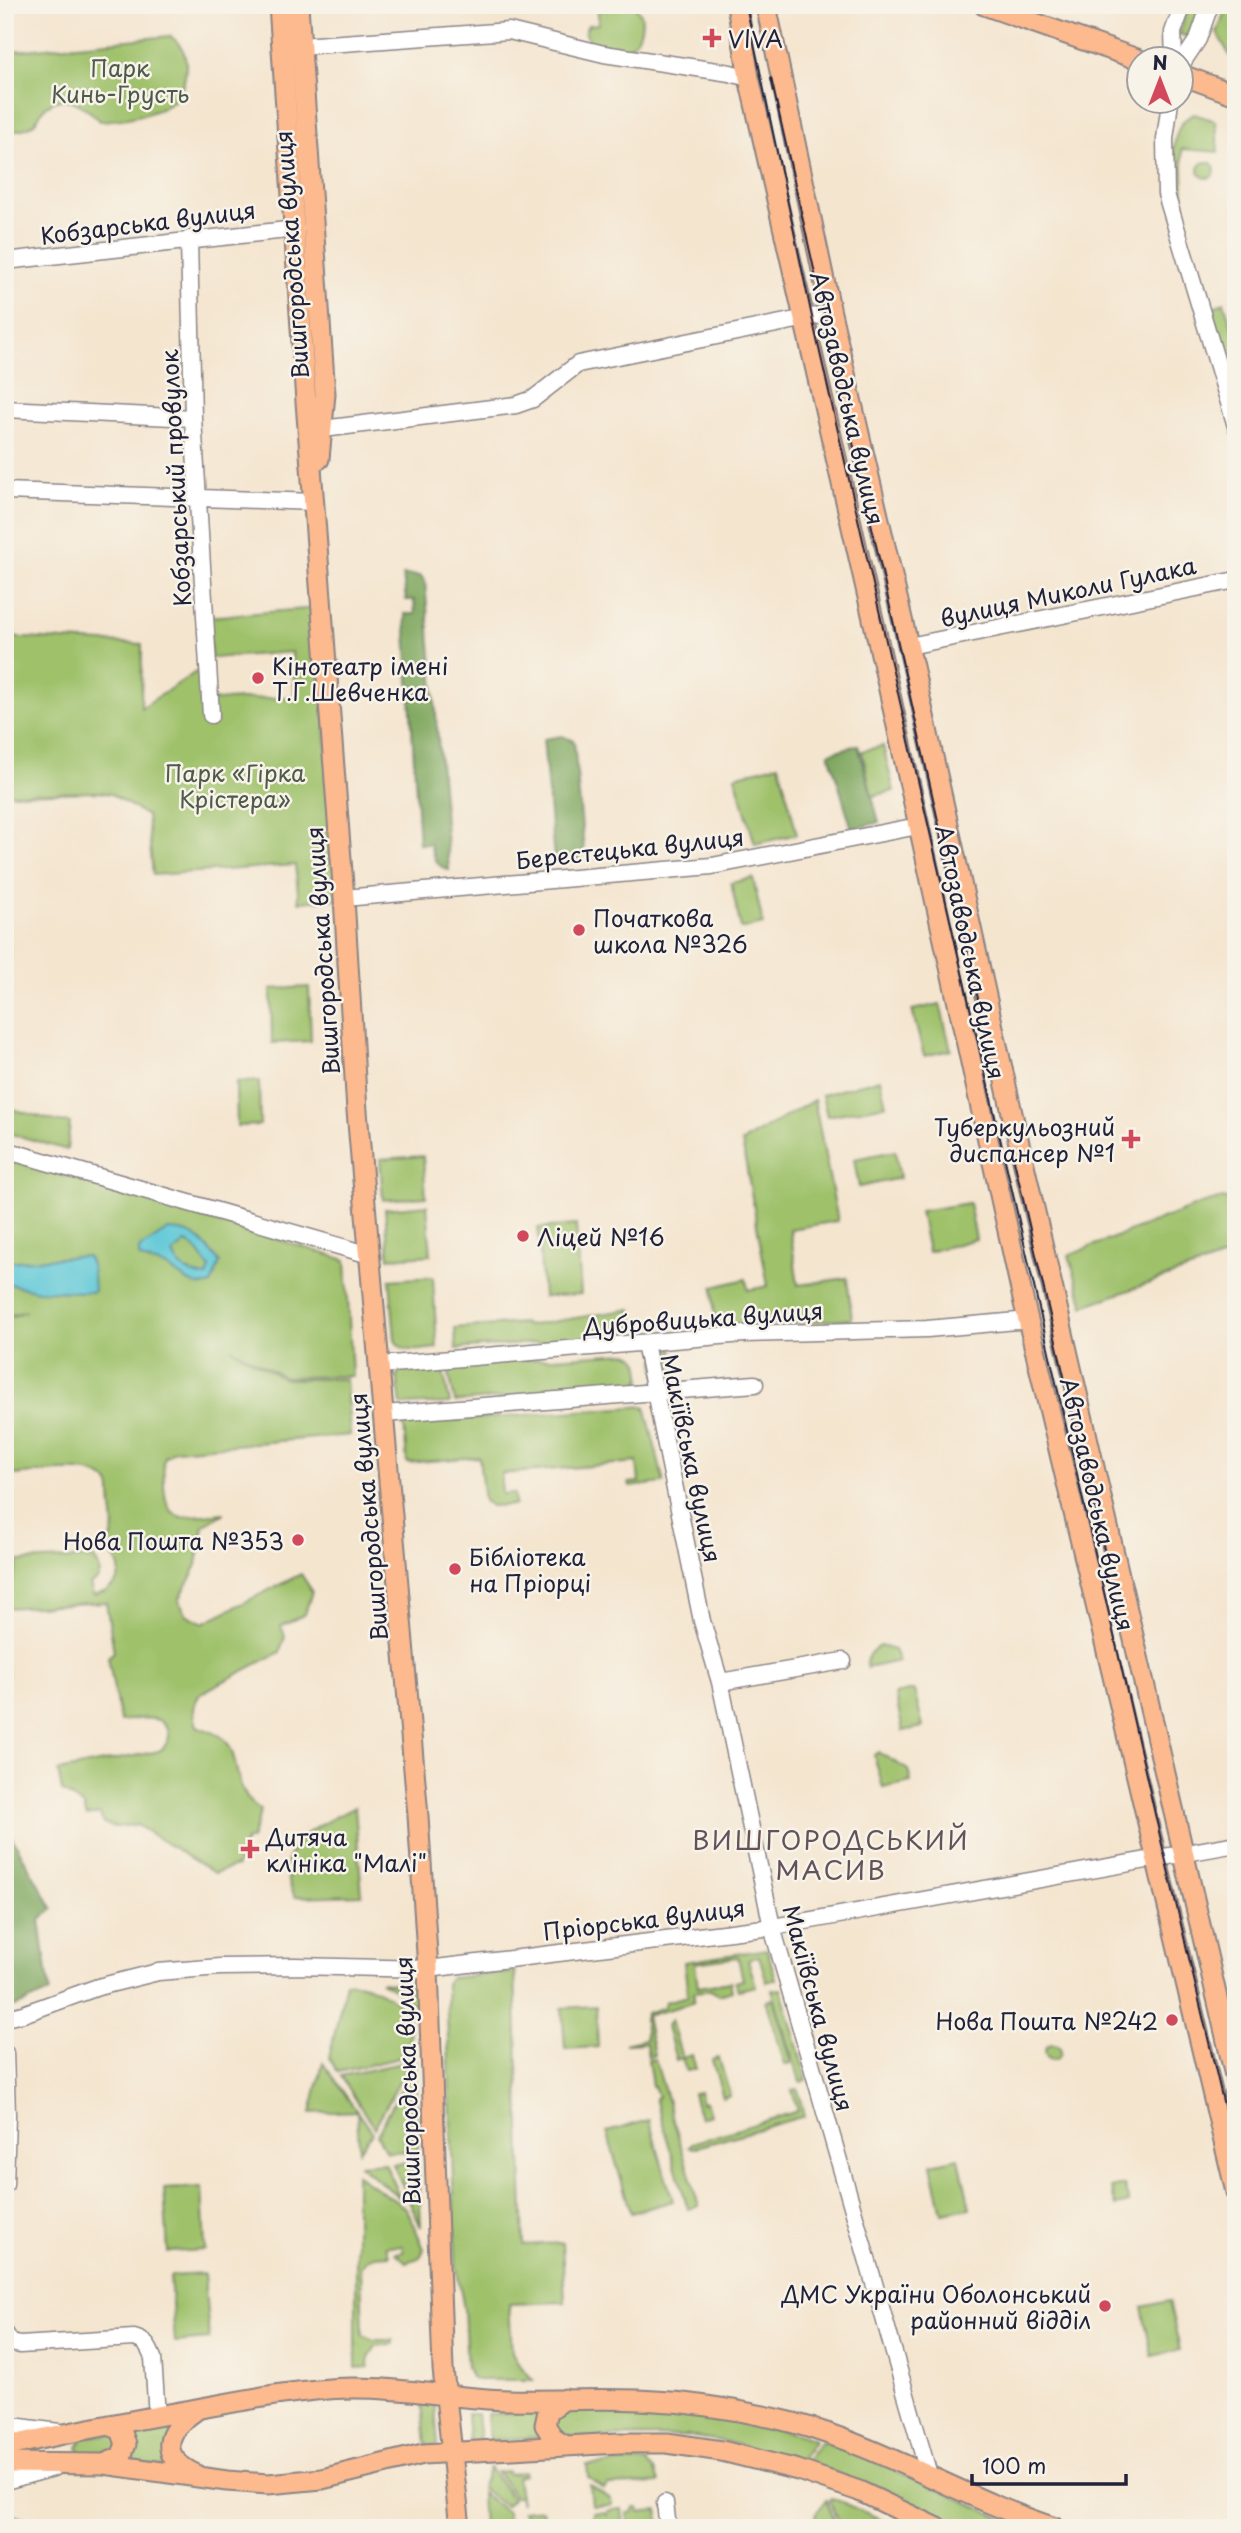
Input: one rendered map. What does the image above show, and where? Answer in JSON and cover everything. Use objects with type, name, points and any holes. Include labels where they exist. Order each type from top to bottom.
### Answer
[{"type":"main road","name":"Вишгородська вулиця","points":[[279,5],[357,1111],[413,1751],[428,1969],[440,2313],[460,2528]]},
{"type":"main road","name":"Вишгородська вулиця","points":[[298,5],[325,394],[314,502]]},
{"type":"main road","name":"Автозаводська вулиця","points":[[737,5],[749,78],[1029,1320],[1236,2192]]},
{"type":"main road","points":[[984,5],[1126,55]]},
{"type":"main road","name":"Автозаводська вулиця","points":[[768,8],[831,313],[909,646],[1012,1113],[1235,2072]]},
{"type":"main road","points":[[1196,80],[1236,95]]},
{"type":"main road","points":[[5,2447],[266,2395],[314,2390],[400,2389],[481,2399],[684,2403],[756,2414],[824,2432],[884,2454],[1027,2521],[1055,2528]]},
{"type":"main road","points":[[565,2399],[548,2411],[545,2425],[548,2433],[566,2446]]},
{"type":"main road","points":[[199,2408],[173,2430],[170,2443],[172,2454],[180,2466],[203,2477]]},
{"type":"main road","points":[[70,2432],[71,2449],[76,2458],[86,2463],[121,2457],[126,2444],[125,2435],[121,2430],[109,2425]]},
{"type":"main road","points":[[5,2463],[86,2463],[255,2484],[302,2482],[412,2456],[566,2446],[667,2444],[722,2451],[798,2470],[859,2491],[937,2528]]},
{"type":"street","points":[[1174,46],[1173,32],[1183,5]]},
{"type":"street","points":[[1193,46],[1210,5]]},
{"type":"street","points":[[301,46],[509,31],[576,48],[730,72],[749,78]]},
{"type":"street","points":[[1168,116],[1165,139],[1166,194],[1236,426]]},
{"type":"street","name":"Кобзарська вулиця","points":[[5,261],[296,229]]},
{"type":"street","name":"Кобзарський провулок","points":[[188,239],[193,418],[211,715]]},
{"type":"street","points":[[323,429],[516,405],[533,399],[578,364],[831,313]]},
{"type":"street","points":[[5,409],[193,418]]},
{"type":"street","points":[[5,491],[314,502]]},
{"type":"street","name":"вулиця Миколи Гулака","points":[[909,646],[1236,580]]},
{"type":"street","name":"Берестецька вулиця","points":[[344,898],[712,866],[918,826]]},
{"type":"street","points":[[5,1150],[370,1255]]},
{"type":"street","name":"Дубровицька вулиця","points":[[380,1365],[744,1335],[926,1329],[1029,1320]]},
{"type":"street","name":"Макіївська вулиця","points":[[645,1343],[702,1621],[720,1682],[772,1927],[929,2475]]},
{"type":"street","points":[[384,1413],[755,1384]]},
{"type":"street","points":[[720,1682],[843,1661]]},
{"type":"street","name":"Пріорська вулиця","points":[[5,2018],[98,1987],[158,1972],[220,1967],[295,1966],[428,1969],[772,1927],[1236,1844]]},
{"type":"street","points":[[5,2053],[5,2185]]},
{"type":"street","points":[[5,2333],[12,2343],[20,2346],[134,2338],[142,2340],[153,2358],[158,2416]]},
{"type":"street","points":[[5,2425],[70,2432]]},
{"type":"street","points":[[5,2481],[86,2463]]},
{"type":"street","points":[[665,2503],[668,2528]]},
{"type":"green space","points":[[597,5],[631,5],[640,12],[642,23],[639,35],[626,49],[618,52],[597,46],[587,36],[585,31],[588,25],[599,24]]},
{"type":"green space","points":[[1189,5],[1206,5],[1194,39],[1179,34]]},
{"type":"green space","points":[[1227,5],[1236,5],[1236,58],[1230,56],[1217,33]]},
{"type":"green space","name":"Парк Кинь-Грусть","points":[[170,36],[183,50],[186,68],[181,91],[174,101],[165,107],[143,115],[100,121],[87,109],[72,101],[57,101],[42,111],[29,127],[5,132],[5,52]]},
{"type":"green space","points":[[1196,115],[1216,121],[1218,152],[1182,149],[1184,198],[1181,208],[1174,156],[1178,130],[1185,120]]},
{"type":"green space","points":[[1207,162],[1213,164],[1213,176],[1207,178],[1201,176],[1199,170],[1201,164]]},
{"type":"green space","points":[[1224,302],[1236,340],[1236,389],[1211,309]]},
{"type":"green space","points":[[403,575],[421,576],[425,582],[449,870],[435,860],[430,844],[419,844],[405,614],[415,614],[414,600],[406,600]]},
{"type":"green space","name":"Парк «Гірка Крістера»","points":[[317,608],[337,899],[299,902],[295,865],[153,875],[147,816],[111,794],[5,794],[5,637],[142,644],[141,708],[199,670],[202,701],[295,697],[292,652],[211,658],[208,617]]},
{"type":"green space","points":[[562,736],[574,741],[584,850],[578,860],[554,858],[543,739]]},
{"type":"green space","points":[[858,745],[879,822],[852,829],[829,753]]},
{"type":"green space","points":[[883,746],[894,791],[872,796],[862,751]]},
{"type":"green space","points":[[779,764],[797,834],[755,844],[735,776]]},
{"type":"green space","points":[[753,878],[763,924],[741,929],[731,883]]},
{"type":"green space","points":[[309,987],[311,1041],[272,1043],[271,989]]},
{"type":"green space","points":[[940,1004],[951,1050],[924,1056],[912,1010]]},
{"type":"green space","points":[[880,1079],[886,1105],[827,1116],[822,1095]]},
{"type":"green space","points":[[259,1081],[260,1125],[237,1126],[236,1082]]},
{"type":"green space","points":[[814,1100],[838,1221],[790,1229],[798,1285],[847,1278],[852,1319],[715,1328],[713,1287],[746,1279],[748,1290],[768,1286],[742,1142]]},
{"type":"green space","points":[[5,1107],[70,1123],[67,1150],[5,1132]]},
{"type":"green space","points":[[895,1151],[900,1178],[859,1187],[854,1159]]},
{"type":"green space","points":[[423,1156],[426,1197],[383,1200],[380,1159]]},
{"type":"green space","points":[[18,1161],[346,1260],[352,1376],[284,1377],[231,1348],[284,1379],[346,1379],[350,1435],[175,1450],[165,1457],[163,1463],[165,1494],[174,1513],[181,1517],[225,1513],[203,1526],[197,1565],[179,1600],[186,1614],[203,1623],[301,1574],[312,1591],[305,1614],[281,1626],[285,1636],[280,1652],[201,1693],[196,1701],[194,1713],[197,1726],[223,1738],[233,1754],[244,1793],[261,1810],[251,1840],[246,1840],[237,1866],[214,1873],[137,1825],[114,1827],[103,1823],[100,1814],[86,1816],[84,1806],[62,1791],[58,1771],[159,1751],[169,1738],[166,1726],[156,1719],[120,1721],[108,1657],[114,1652],[106,1602],[5,1608],[5,1593],[11,1586],[19,1561],[93,1558],[100,1572],[98,1579],[90,1584],[93,1595],[110,1588],[119,1576],[117,1562],[104,1548],[111,1539],[114,1525],[111,1488],[103,1478],[78,1471],[5,1475],[5,1326],[11,1317],[26,1311],[10,1315],[5,1323],[5,1167]]},
{"type":"green space","points":[[1223,1198],[1229,1200],[1236,1213],[1236,1253],[1084,1306],[1069,1255]]},
{"type":"green space","points":[[969,1203],[976,1239],[928,1252],[920,1211]]},
{"type":"green space","points":[[427,1205],[431,1255],[389,1258],[385,1209]]},
{"type":"green space","points":[[576,1225],[581,1294],[543,1297],[538,1228]]},
{"type":"green space","points":[[433,1277],[437,1348],[407,1350],[395,1339],[390,1280]]},
{"type":"green space","points":[[632,1309],[633,1335],[456,1349],[455,1328],[525,1323],[526,1326]]},
{"type":"green space","points":[[668,1349],[673,1349],[672,1386],[658,1382],[655,1360]]},
{"type":"green space","points":[[627,1353],[635,1356],[640,1366],[641,1379],[635,1387],[455,1402],[447,1365]]},
{"type":"green space","points":[[442,1366],[450,1403],[401,1405],[397,1376],[400,1370]]},
{"type":"green space","points":[[645,1406],[664,1483],[630,1487],[629,1483],[639,1482],[637,1462],[501,1474],[502,1494],[514,1493],[515,1505],[491,1506],[484,1501],[479,1457],[407,1463],[404,1424]]},
{"type":"green space","points":[[880,1646],[894,1650],[899,1661],[867,1668],[869,1655]]},
{"type":"green space","points":[[914,1690],[923,1727],[903,1731],[895,1694]]},
{"type":"green space","points":[[878,1752],[908,1770],[911,1782],[883,1788],[874,1755]]},
{"type":"green space","points":[[355,1807],[362,1895],[295,1897],[287,1874],[289,1858],[294,1848],[311,1831]]},
{"type":"green space","points":[[5,1825],[53,1909],[40,1920],[50,1992],[15,2007],[5,2008]]},
{"type":"green space","points":[[767,1949],[776,1979],[767,1982],[759,1956],[748,1960],[756,1986],[738,1990],[735,1982],[743,1980],[738,1957],[695,1963],[698,1987],[730,1982],[732,1991],[718,1995],[711,1990],[694,1992],[694,2000],[691,2003],[646,2016],[654,2055],[648,2057],[646,2043],[625,2044],[646,2039],[644,2019],[646,2013],[664,2007],[665,2002],[688,1996],[684,1962]]},
{"type":"green space","points":[[515,1972],[524,2245],[562,2243],[565,2302],[509,2304],[512,2352],[533,2380],[476,2380],[471,2377],[467,2367],[464,2309],[456,2266],[446,1984],[450,1978]]},
{"type":"green space","points":[[346,1982],[364,1985],[384,1993],[406,2013],[410,2035],[408,2056],[338,2072],[329,2058]]},
{"type":"green space","points":[[380,1982],[409,1985],[413,1988],[417,2003],[410,2003],[399,1991]]},
{"type":"green space","points":[[781,1989],[807,2080],[800,2082],[772,1990]]},
{"type":"green space","points":[[773,1999],[791,2060],[791,2063],[785,2065],[766,2001]]},
{"type":"green space","points":[[596,2006],[598,2047],[565,2049],[562,2008]]},
{"type":"green space","points":[[671,2020],[682,2058],[676,2060],[667,2026]]},
{"type":"green space","points":[[1050,2044],[1056,2044],[1061,2052],[1059,2058],[1050,2060],[1045,2055],[1045,2049]]},
{"type":"green space","points":[[692,2055],[696,2069],[686,2071],[682,2058]]},
{"type":"green space","points":[[719,2058],[730,2095],[723,2097],[712,2060]]},
{"type":"green space","points":[[655,2059],[699,2206],[688,2209],[655,2098],[658,2097],[652,2086],[648,2060]]},
{"type":"green space","points":[[411,2061],[374,2128],[341,2076]]},
{"type":"green space","points":[[323,2063],[357,2111],[311,2113]]},
{"type":"green space","points":[[415,2063],[418,2151],[386,2152],[377,2134]]},
{"type":"green space","points":[[798,2089],[804,2116],[694,2148],[689,2147],[692,2143],[798,2111],[792,2090]]},
{"type":"green space","points":[[699,2092],[710,2115],[700,2118],[693,2094]]},
{"type":"green space","points":[[357,2112],[372,2133],[359,2150]]},
{"type":"green space","points":[[649,2120],[673,2201],[631,2213],[607,2132]]},
{"type":"green space","points":[[959,2158],[970,2208],[942,2213],[931,2164]]},
{"type":"green space","points":[[385,2163],[399,2197],[359,2165]]},
{"type":"green space","points":[[418,2163],[421,2227],[393,2164]]},
{"type":"green space","points":[[356,2174],[407,2209],[424,2249],[420,2258],[406,2262],[396,2253],[403,2252],[403,2246],[386,2246],[389,2255],[373,2257],[363,2264],[363,2335],[373,2340],[393,2340],[393,2344],[376,2346],[369,2357],[369,2367],[356,2368]]},
{"type":"green space","points":[[1124,2185],[1129,2203],[1116,2206],[1111,2188]]},
{"type":"green space","points":[[202,2187],[205,2250],[168,2252],[164,2189]]},
{"type":"green space","points":[[204,2274],[209,2339],[175,2342],[170,2276]]},
{"type":"green space","points":[[1169,2301],[1180,2350],[1152,2356],[1142,2307]]},
{"type":"green space","points":[[422,2404],[435,2406],[438,2445],[426,2445]]},
{"type":"green space","points":[[560,2411],[684,2415],[733,2421],[815,2440],[800,2461],[723,2441],[687,2436],[565,2437],[553,2426],[555,2415]]},
{"type":"green space","points":[[541,2412],[545,2437],[489,2440],[487,2414]]},
{"type":"green space","points":[[467,2414],[477,2414],[480,2441],[469,2441]]},
{"type":"green space","points":[[171,2424],[174,2467],[128,2462],[134,2447],[129,2432]]},
{"type":"green space","points":[[110,2434],[118,2436],[118,2456],[91,2457],[78,2448],[83,2437]]},
{"type":"green space","points":[[821,2441],[876,2462],[1025,2528],[960,2528],[873,2487],[805,2462]]},
{"type":"green space","points":[[647,2462],[659,2483],[608,2485],[604,2489],[588,2477],[587,2465]]},
{"type":"green space","points":[[489,2467],[512,2499],[505,2506],[481,2488]]},
{"type":"green space","points":[[507,2471],[508,2474],[524,2472],[525,2475],[517,2477],[521,2504],[519,2497],[514,2497],[497,2472]]},
{"type":"green space","points":[[590,2485],[611,2499],[612,2505],[592,2506]]},
{"type":"green space","points":[[481,2492],[506,2512],[507,2528],[483,2528]]},
{"type":"green space","points":[[831,2498],[902,2528],[845,2528],[839,2522],[829,2500]]},
{"type":"green space","points":[[826,2500],[834,2519],[831,2520],[833,2528],[818,2528],[816,2514]]},
{"type":"green space","points":[[634,2508],[639,2508],[640,2512],[658,2510],[662,2528],[629,2528],[627,2513],[634,2512]]},
{"type":"green space","points":[[542,2509],[544,2528],[535,2528],[522,2511]]},
{"type":"green space","points":[[622,2509],[624,2528],[596,2528],[595,2522],[587,2523],[587,2528],[582,2528],[585,2522],[593,2518],[593,2513],[607,2514],[607,2511]]},
{"type":"green space","points":[[5,2513],[24,2518],[33,2528],[5,2528]]},
{"type":"water","points":[[168,1230],[186,1232],[209,1249],[220,1263],[211,1284],[199,1285],[187,1281],[165,1266],[142,1259],[139,1257],[139,1249]],"holes":[[[186,1243],[194,1247],[210,1268],[207,1277],[186,1270],[178,1263],[173,1253]]]},
{"type":"water","points":[[86,1256],[93,1272],[94,1291],[91,1292],[38,1291],[5,1283],[5,1262]]},
{"type":"tram line","points":[[746,5],[815,331],[1160,1836],[1236,2156]]},
{"type":"tram line","points":[[771,78],[979,1003]]},
{"type":"tram line","points":[[1011,1147],[1104,1549]]},
{"type":"place","name":"VIVA","points":[[712,38]]},
{"type":"place","name":"Кінотеатр імені Т.Г.Шевченка","points":[[258,678]]},
{"type":"place","name":"Початкова школа №326","points":[[579,930]]},
{"type":"place","name":"Туберкульозний диспансер №1","points":[[1131,1139]]},
{"type":"place","name":"Ліцей №16","points":[[523,1236]]},
{"type":"place","name":"Нова Пошта №353","points":[[298,1540]]},
{"type":"place","name":"Бібліотека на Пріорці","points":[[455,1569]]},
{"type":"place","name":"Дитяча клініка \"Малі\"","points":[[250,1849]]},
{"type":"place","name":"Нова Пошта №242","points":[[1172,2020]]},
{"type":"place","name":"ДМС України Оболонський районний відділ","points":[[1105,2306]]},
{"type":"district","name":"ВИШГОРОДСЬКИЙ МАСИВ","points":[[831,1854]]}]
